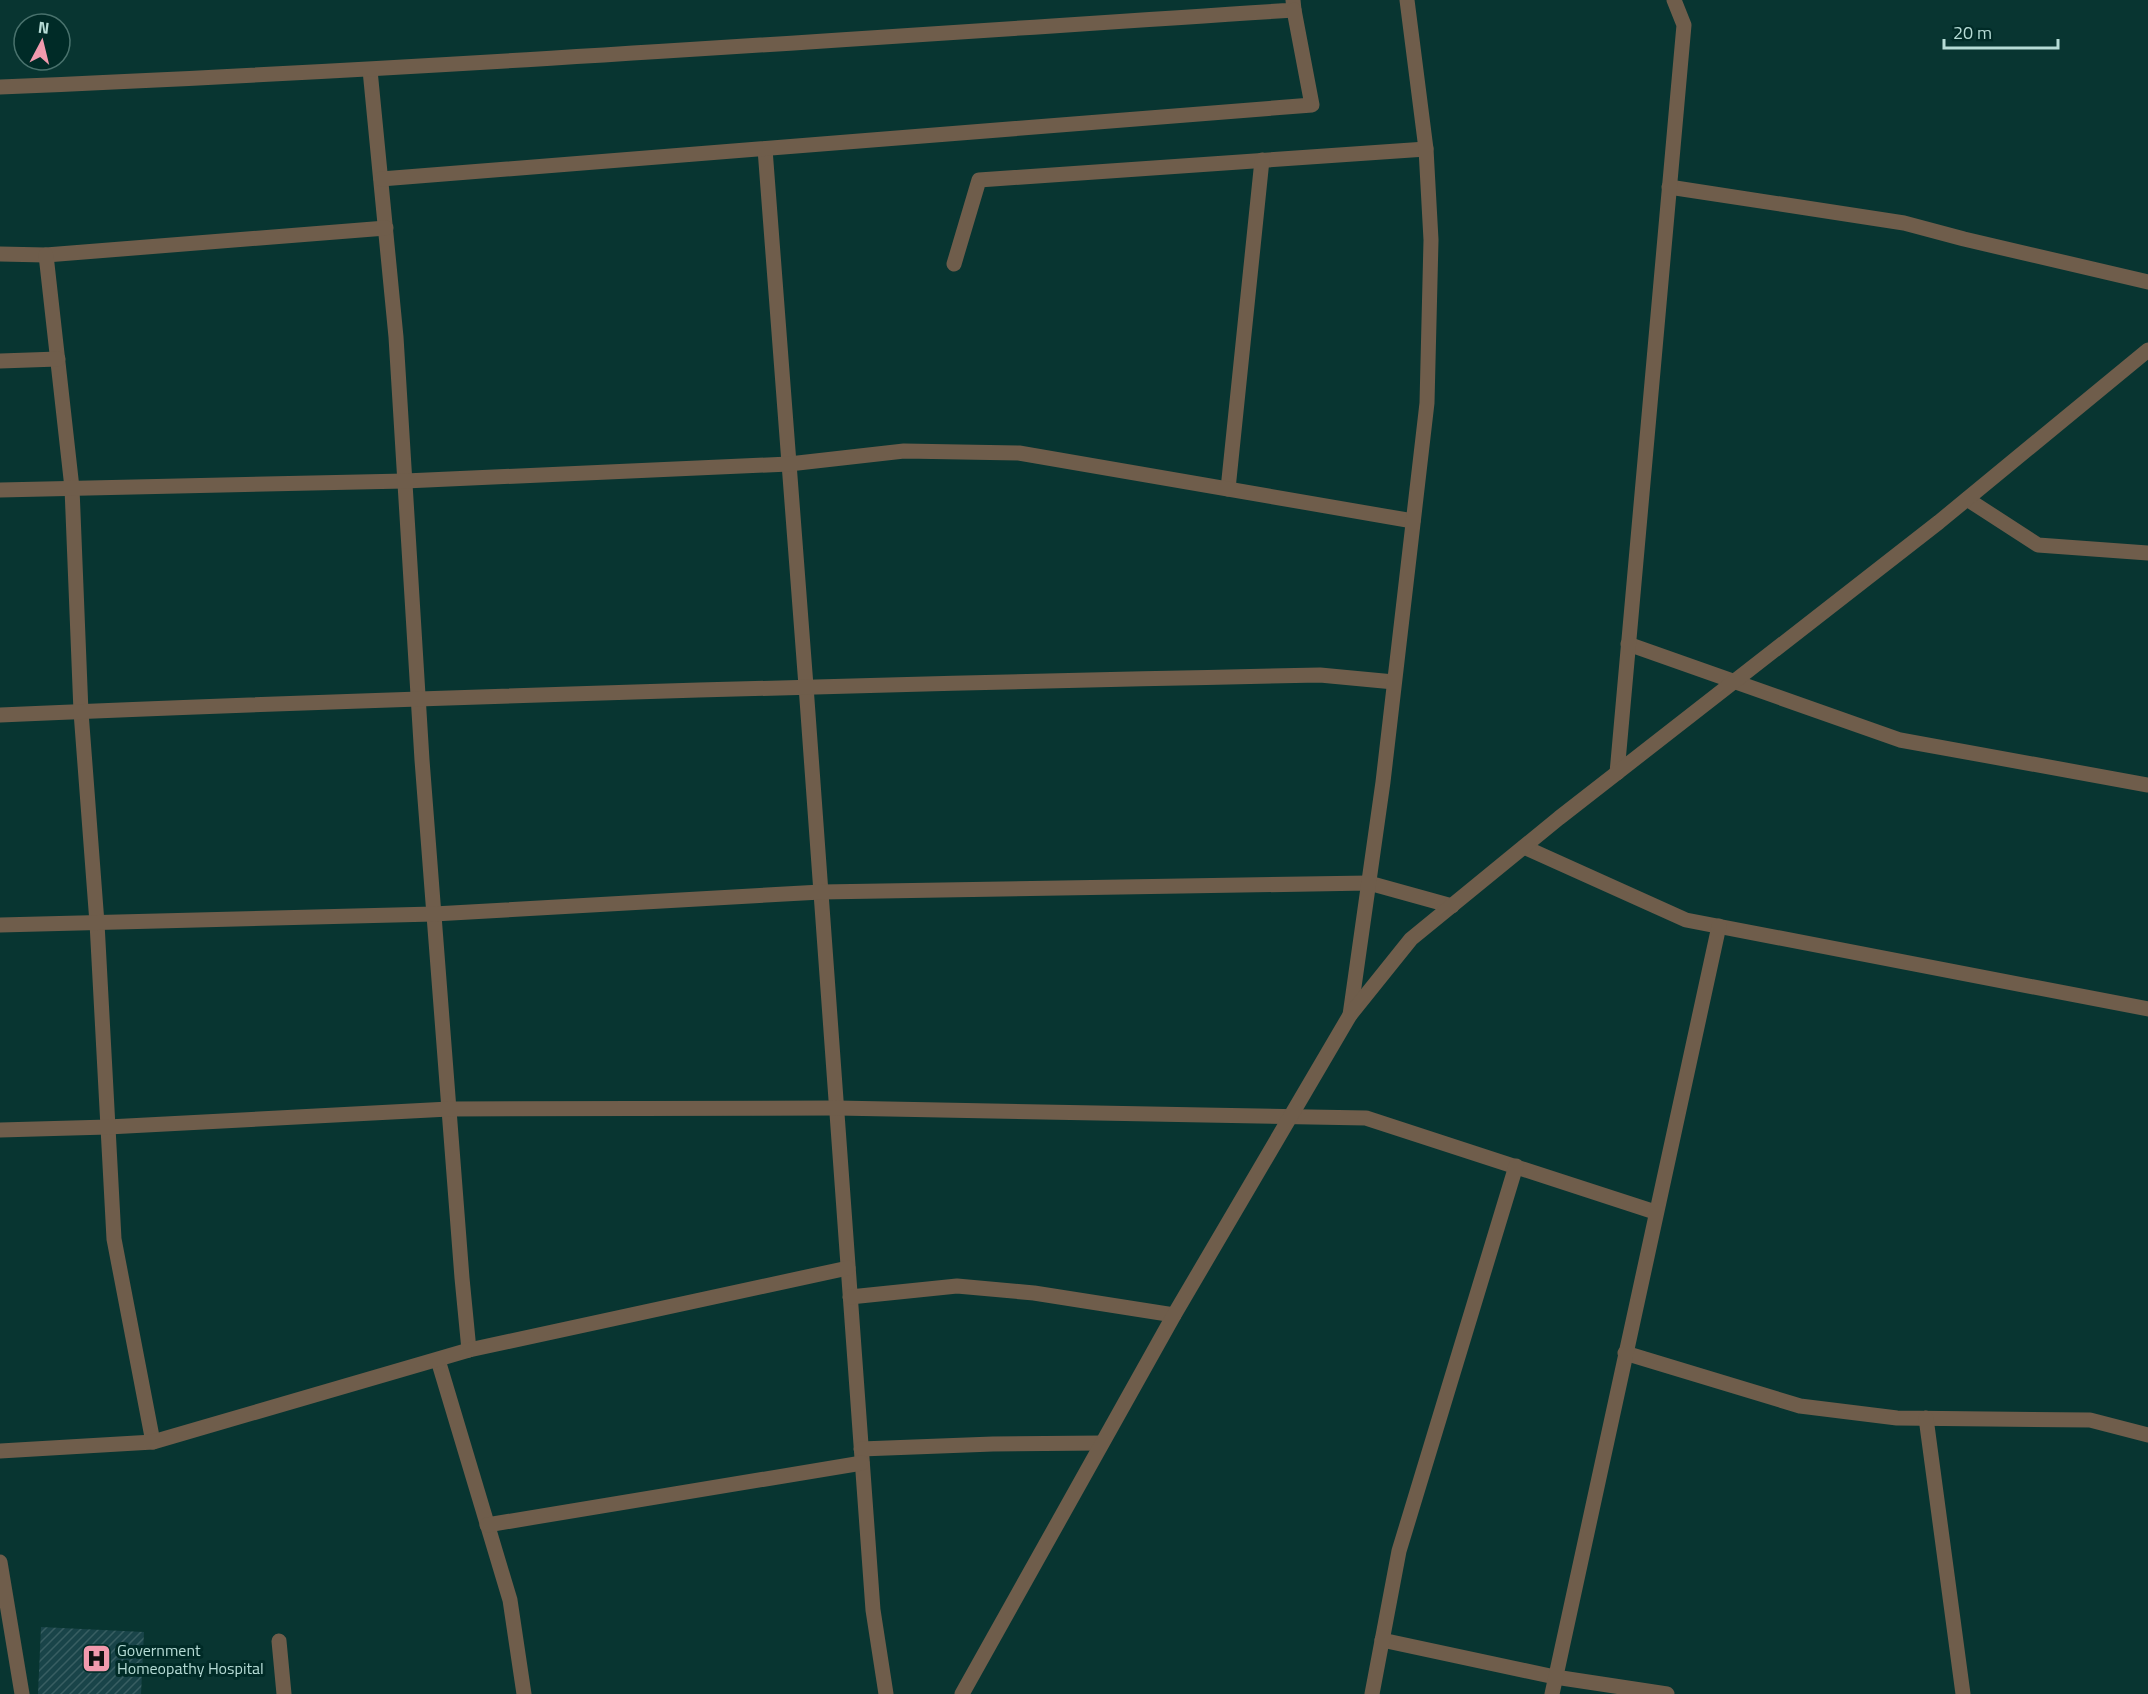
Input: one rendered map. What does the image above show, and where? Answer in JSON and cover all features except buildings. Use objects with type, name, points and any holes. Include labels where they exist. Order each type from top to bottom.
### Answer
[{"type":"street","points":[[1350,1015],[1383,782],[1427,404],[1431,240],[1426,149],[1407,0]]},
{"type":"street","points":[[1617,773],[1684,25],[1674,0]]},
{"type":"street","points":[[0,87],[369,70],[1293,5],[1312,105],[381,179]]},
{"type":"street","points":[[369,70],[396,338],[418,698],[469,1350]]},
{"type":"street","points":[[765,149],[873,1610],[885,1694]]},
{"type":"street","points":[[954,264],[979,180],[1426,149]]},
{"type":"street","points":[[1228,489],[1262,160]]},
{"type":"street","points":[[1669,187],[1904,222],[1964,239],[2148,282]]},
{"type":"street","points":[[0,254],[46,255],[386,228]]},
{"type":"street","points":[[46,255],[72,488],[81,712],[97,922],[114,1239],[153,1442]]},
{"type":"street","points":[[962,1694],[1174,1315],[1350,1015],[1411,939],[1617,773],[1967,498],[2148,350]]},
{"type":"street","points":[[0,361],[58,359]]},
{"type":"street","points":[[0,490],[405,481],[789,464],[904,451],[1019,453],[1413,521]]},
{"type":"street","points":[[1967,498],[2038,545],[2148,553]]},
{"type":"street","points":[[1628,644],[1900,740],[2148,785]]},
{"type":"street","points":[[0,715],[418,698],[806,686],[1320,675],[1394,682]]},
{"type":"street","points":[[1524,847],[1686,920],[2148,1009]]},
{"type":"street","points":[[0,925],[434,914],[821,892],[1369,883],[1452,906]]},
{"type":"street","points":[[1552,1694],[1719,926]]},
{"type":"street","points":[[0,1130],[449,1109],[837,1108],[1366,1118],[1655,1212]]},
{"type":"street","points":[[1372,1694],[1399,1551],[1516,1166]]},
{"type":"street","points":[[0,1451],[153,1442],[469,1350],[848,1268]]},
{"type":"street","points":[[850,1297],[957,1286],[1034,1293],[1174,1315]]},
{"type":"street","points":[[1625,1353],[1800,1406],[1897,1418],[2090,1420],[2148,1435]]},
{"type":"street","points":[[438,1360],[510,1600],[524,1694]]},
{"type":"street","points":[[1926,1418],[1962,1694]]},
{"type":"street","points":[[487,1525],[862,1456],[993,1444],[1102,1443]]},
{"type":"street","points":[[0,1562],[22,1694]]},
{"type":"street","points":[[279,1641],[284,1694]]},
{"type":"street","points":[[1382,1641],[1555,1677],[1667,1694]]},
{"type":"place","name":"Government Homeopathy Hospital","points":[[96,1659]]}]
